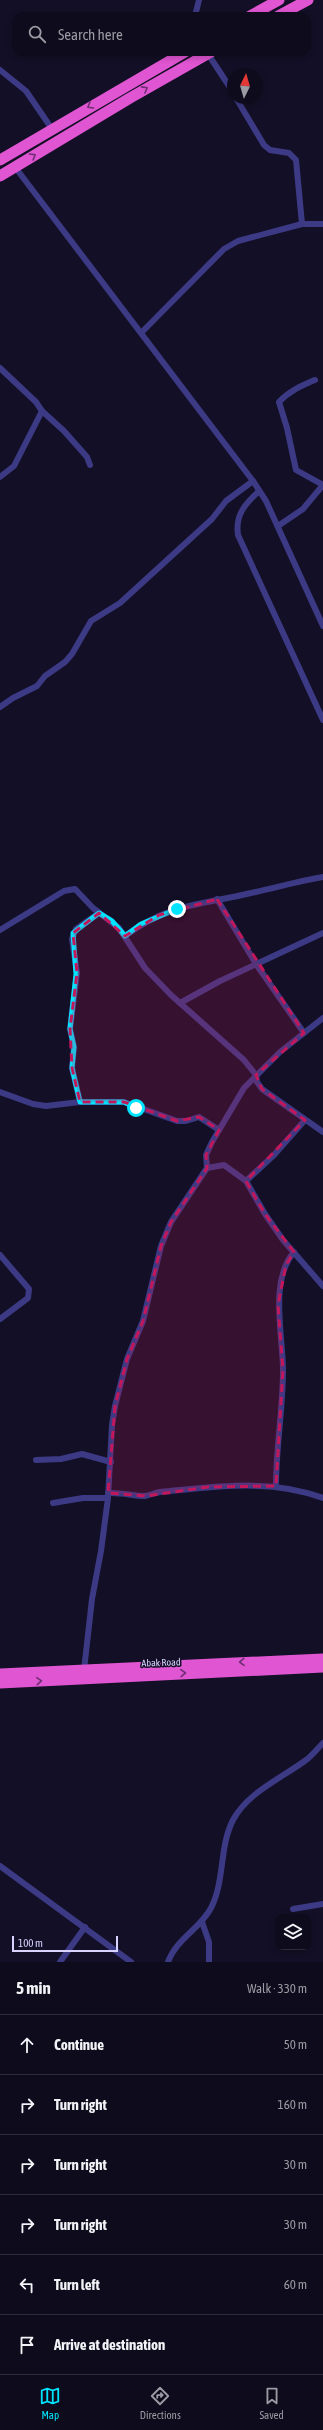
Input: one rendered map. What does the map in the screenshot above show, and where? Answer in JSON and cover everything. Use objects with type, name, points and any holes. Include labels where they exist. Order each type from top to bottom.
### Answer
[{"type":"highway","points":[[257,12],[279,0]]},
{"type":"highway","points":[[286,12],[308,0]]},
{"type":"highway","points":[[0,160],[178,56]]},
{"type":"highway","points":[[0,176],[205,56]]},
{"type":"highway","name":"Abak Road","points":[[0,1674],[323,1659]]},
{"type":"highway","name":"Abak Road","points":[[0,1683],[323,1666]]},
{"type":"street","points":[[196,12],[198,0]]},
{"type":"street","points":[[212,56],[227,82]]},
{"type":"street","points":[[0,70],[26,91],[52,129]]},
{"type":"street","points":[[240,104],[264,146],[270,150],[289,153],[296,160],[302,224]]},
{"type":"street","points":[[15,167],[142,332],[260,491],[278,526],[323,626]]},
{"type":"street","points":[[142,332],[224,249],[238,241],[302,224],[323,224]]},
{"type":"street","points":[[0,368],[36,402],[42,412],[68,435],[87,456],[90,465]]},
{"type":"street","points":[[278,526],[303,508],[323,485],[296,470],[287,428],[279,407],[279,402],[283,397],[296,388],[315,380]]},
{"type":"street","points":[[0,477],[14,466],[42,412]]},
{"type":"street","points":[[0,707],[13,698],[37,686],[45,676],[65,662],[72,654],[91,621],[120,603],[212,520],[223,504],[253,481]]},
{"type":"street","points":[[260,491],[245,504],[239,515],[236,525],[238,535],[323,720]]},
{"type":"street","points":[[125,936],[159,915],[195,903],[323,877]]},
{"type":"street","points":[[0,930],[68,890],[75,889],[99,913],[112,921],[125,936],[145,968],[180,1003],[239,1055],[256,1075],[257,1082],[262,1089],[323,1132]]},
{"type":"street","points":[[217,899],[256,964],[304,1033]]},
{"type":"street","points":[[80,1102],[72,1068],[74,1047],[70,1029],[76,974],[72,939],[76,929],[99,913]]},
{"type":"street","points":[[180,1003],[256,964],[323,933]]},
{"type":"street","points":[[84,1670],[92,1599],[102,1551],[111,1462],[112,1425],[115,1406],[127,1359],[143,1321],[161,1246],[171,1222],[207,1168],[206,1155],[244,1088],[256,1075],[323,1018]]},
{"type":"street","points":[[0,1092],[33,1104],[46,1106],[80,1102],[124,1102],[177,1121],[186,1121],[199,1117],[219,1130]]},
{"type":"street","points":[[246,1181],[274,1155],[306,1120]]},
{"type":"street","points":[[207,1168],[224,1165],[246,1181],[265,1214],[294,1252],[323,1286]]},
{"type":"street","points":[[276,1486],[276,1449],[283,1370],[278,1305],[286,1265],[294,1252]]},
{"type":"street","points":[[0,1255],[30,1289],[30,1294],[28,1298],[0,1319]]},
{"type":"street","points":[[36,1460],[61,1459],[82,1454],[111,1462]]},
{"type":"street","points":[[54,1503],[122,1492],[146,1496],[208,1487],[256,1485],[276,1486],[304,1491],[323,1498]]},
{"type":"street","points":[[168,1962],[171,1954],[184,1938],[202,1922],[216,1895],[229,1831],[239,1810],[254,1796],[307,1759],[323,1743]]},
{"type":"street","points":[[0,1866],[131,1962]]},
{"type":"street","points":[[293,1909],[323,1904]]},
{"type":"street","points":[[202,1922],[209,1942],[209,1962]]},
{"type":"street","points":[[60,1962],[84,1927]]},
{"type":"highlighted area","points":[[217,899],[304,1033],[256,1075],[262,1089],[305,1120],[246,1181],[265,1214],[294,1252],[286,1265],[278,1305],[283,1370],[276,1486],[208,1487],[146,1496],[108,1493],[115,1406],[127,1359],[143,1321],[161,1246],[171,1222],[207,1168],[206,1155],[219,1130],[199,1117],[177,1121],[124,1102],[80,1102],[72,1068],[70,1029],[77,973],[73,933],[99,913],[125,936],[159,915]]},
{"type":"route","points":[[136,1108],[124,1102],[80,1102],[72,1068],[74,1047],[70,1029],[76,991],[76,962],[72,939],[73,933],[76,929],[99,913],[112,921],[125,936],[141,924],[159,915],[177,909]]}]
